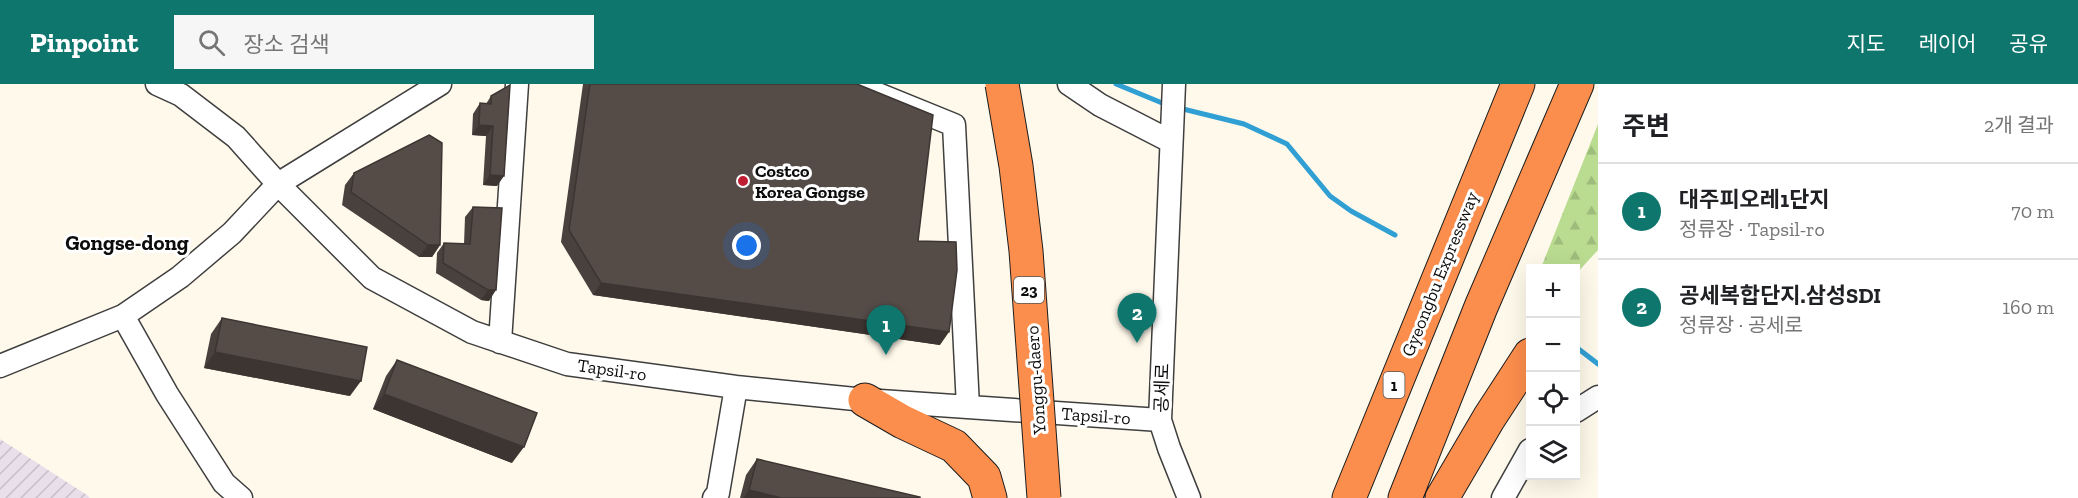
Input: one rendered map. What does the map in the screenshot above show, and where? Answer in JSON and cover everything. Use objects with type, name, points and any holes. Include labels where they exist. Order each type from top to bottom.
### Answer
[{"type":"highway","name":"Yonggu-daero","points":[[1002,84],[1016,166],[1026,251],[1044,498]]},
{"type":"highway","name":"Gyeongbu Expressway","points":[[1349,498],[1518,84]]},
{"type":"highway","points":[[1405,498],[1481,307],[1577,84]]},
{"type":"highway","points":[[1442,498],[1526,361]]},
{"type":"highway","points":[[865,400],[903,422],[954,446],[984,477],[990,498]]},
{"type":"street","name":"Tapsil-ro","points":[[157,84],[181,95],[236,137],[278,184],[372,278],[472,333],[567,364],[736,387],[865,400],[1161,420]]},
{"type":"street","points":[[0,366],[123,316],[189,270],[231,233],[278,184],[440,84]]},
{"type":"street","points":[[500,342],[517,84]]},
{"type":"street","points":[[854,84],[954,125],[968,407]]},
{"type":"street","points":[[1070,84],[1109,110],[1171,135]]},
{"type":"street","name":"공세로","points":[[1174,88],[1161,420],[1169,448],[1189,498]]},
{"type":"street","points":[[123,316],[166,394],[224,483],[241,498]]},
{"type":"street","points":[[714,498],[717,494],[736,387]]},
{"type":"street","points":[[1580,408],[1598,397]]},
{"type":"street","points":[[1503,498],[1526,457]]},
{"type":"shaded area","points":[[0,439],[87,495],[90,498],[0,498]]},
{"type":"green space","points":[[1598,124],[1598,250],[1580,270],[1580,264],[1543,264]]},
{"type":"building","name":"Costco Korea Gongse","points":[[590,84],[857,84],[933,115],[918,241],[956,242],[957,270],[949,332],[601,283],[569,230]]},
{"type":"building","points":[[510,85],[504,176],[490,175],[493,126],[479,125],[480,103],[491,104],[491,96]]},
{"type":"building","points":[[429,135],[442,143],[440,245],[428,245],[351,192],[354,173]]},
{"type":"building","points":[[473,207],[502,208],[496,290],[488,290],[443,263],[444,243],[470,244]]},
{"type":"building","points":[[222,318],[367,347],[361,381],[215,352]]},
{"type":"building","points":[[397,360],[537,413],[524,447],[384,394]]},
{"type":"building","points":[[757,459],[920,498],[782,498],[749,490]]},
{"type":"waterway","points":[[1116,84],[1167,105]]},
{"type":"waterway","points":[[1179,108],[1244,124],[1287,144],[1330,196],[1351,211],[1395,235]]},
{"type":"waterway","points":[[1580,350],[1598,364]]},
{"type":"place","name":"Costco Korea Gongse","points":[[743,181]]},
{"type":"place","name":"공세복합단지.삼성SDI","points":[[1137,343]]},
{"type":"place","name":"대주피오레1단지","points":[[886,355]]},
{"type":"district","name":"Gongse-dong","points":[[127,243]]}]
